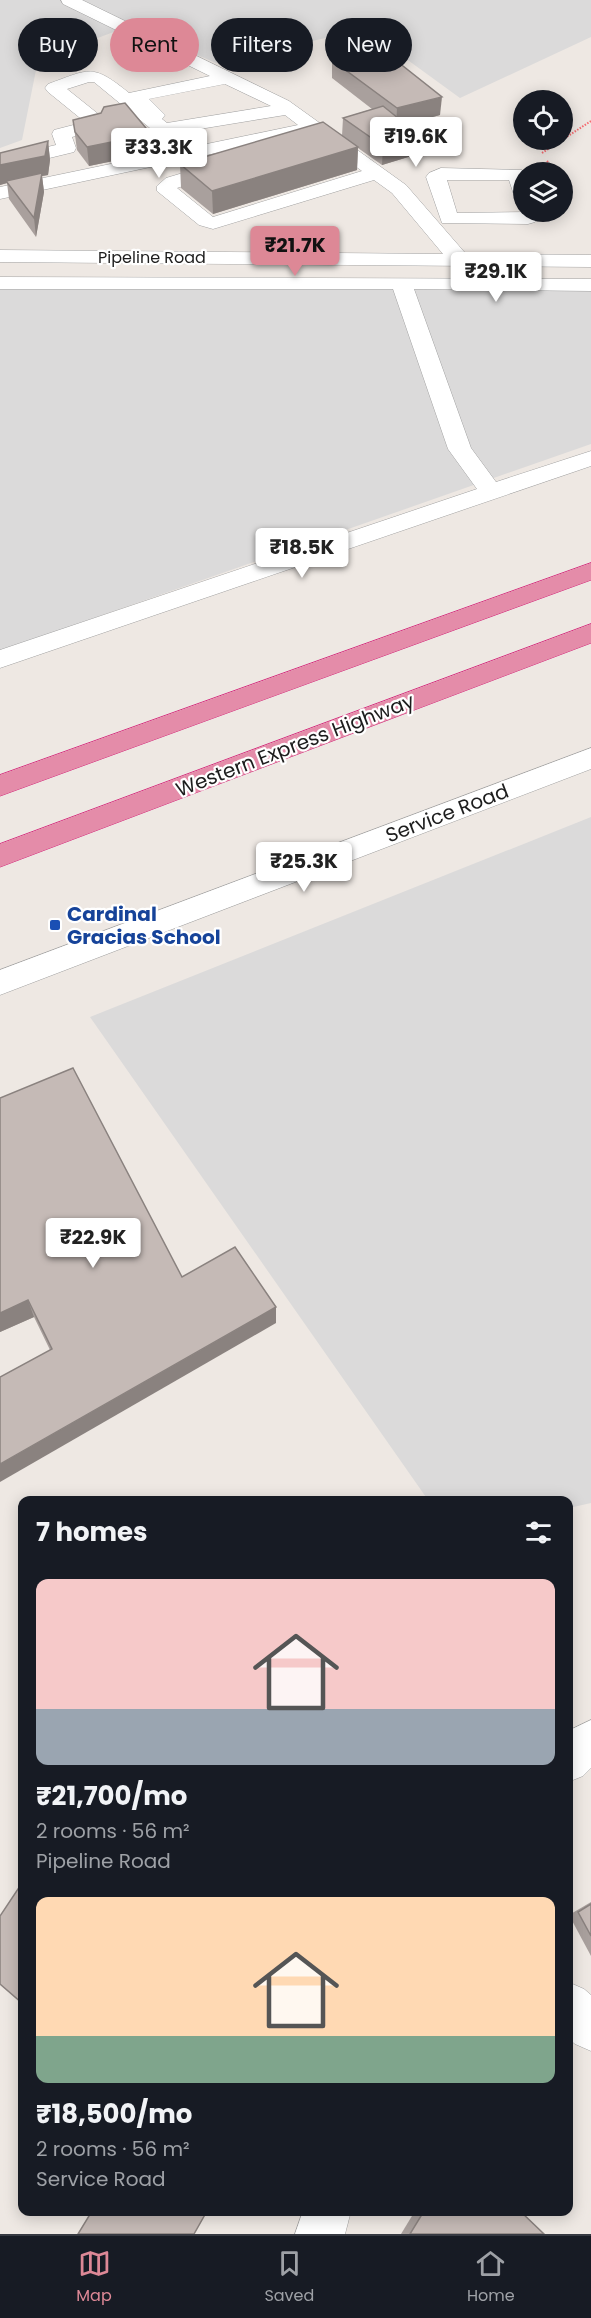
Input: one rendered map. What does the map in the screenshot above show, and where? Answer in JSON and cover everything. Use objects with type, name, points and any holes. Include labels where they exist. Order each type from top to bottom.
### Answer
[{"type":"highway","points":[[0,786],[591,571]]},
{"type":"highway","name":"Western Express Highway","points":[[0,856],[591,633]]},
{"type":"street","points":[[69,0],[283,106],[399,189],[459,259]]},
{"type":"street","points":[[0,164],[67,148],[61,134],[95,125],[94,121],[54,88],[88,76],[100,78],[164,129],[283,106]]},
{"type":"street","points":[[227,78],[136,96],[165,124],[283,106]]},
{"type":"street","points":[[319,132],[173,182],[167,186],[167,191],[206,221],[213,223],[376,173]]},
{"type":"street","points":[[0,193],[319,132]]},
{"type":"street","points":[[513,175],[507,173],[441,174],[436,177],[449,219],[513,212]]},
{"type":"street","points":[[399,189],[438,184]]},
{"type":"street","points":[[529,222],[538,260]]},
{"type":"street","name":"Pipeline Road","points":[[0,256],[591,261]]},
{"type":"street","points":[[0,283],[591,285]]},
{"type":"street","points":[[401,283],[460,449],[491,492]]},
{"type":"street","points":[[0,659],[591,458]]},
{"type":"street","name":"Service Road","points":[[0,983],[591,758]]},
{"type":"street","points":[[573,1756],[591,1741]]},
{"type":"street","points":[[573,2010],[591,2028]]},
{"type":"street","points":[[320,2234],[325,2216]]},
{"type":"path","points":[[548,162],[542,154],[591,121]]},
{"type":"shaded area","points":[[0,0],[591,0],[591,37],[460,98],[412,63],[412,18],[325,18],[325,38],[313,41],[313,18],[211,18],[211,61],[199,56],[199,18],[110,18],[110,33],[98,38],[98,18],[18,18],[18,72],[36,72],[22,140],[0,148]]},
{"type":"shaded area","points":[[0,281],[591,281],[591,444],[0,651]]},
{"type":"shaded area","points":[[591,817],[591,1503],[573,1507],[573,1496],[425,1496],[90,1017]]},
{"type":"building","points":[[348,72],[410,72],[442,97],[397,108]]},
{"type":"building","points":[[125,103],[151,134],[87,147],[75,132],[73,120],[101,113],[104,107]]},
{"type":"building","points":[[383,106],[419,135],[383,146],[343,118]]},
{"type":"building","points":[[323,122],[358,147],[212,191],[180,164]]},
{"type":"building","points":[[48,141],[45,156],[0,165],[0,153]]},
{"type":"building","points":[[42,173],[34,218],[6,181]]},
{"type":"building","points":[[73,1068],[182,1277],[235,1247],[276,1307],[0,1464],[0,1377],[52,1349],[28,1300],[0,1313],[0,1098]]},
{"type":"building","points":[[18,1889],[18,2000],[0,1984],[0,1916]]},
{"type":"building","points":[[591,1904],[591,1936],[578,1912]]},
{"type":"building","points":[[89,2216],[204,2216],[194,2234],[78,2234]]},
{"type":"building","points":[[421,2216],[525,2216],[544,2234],[410,2234]]},
{"type":"place","name":"Cardinal Gracias School","points":[[55,925]]}]
